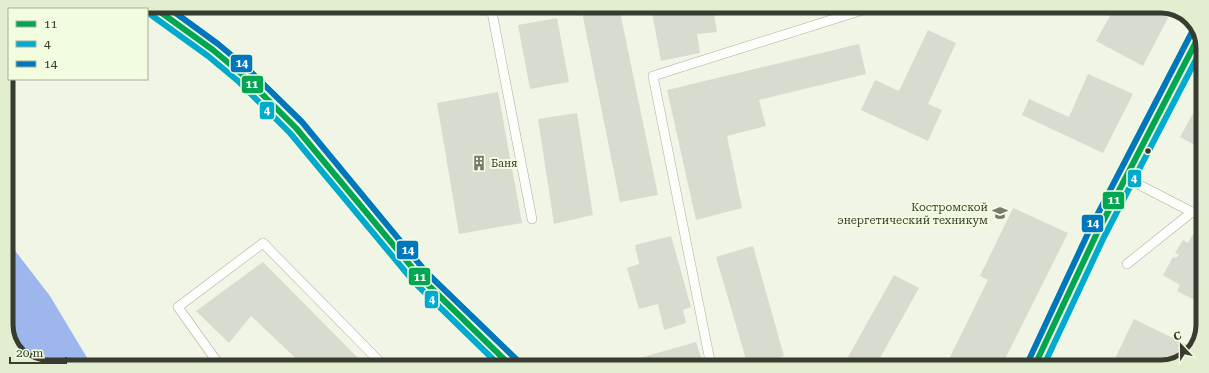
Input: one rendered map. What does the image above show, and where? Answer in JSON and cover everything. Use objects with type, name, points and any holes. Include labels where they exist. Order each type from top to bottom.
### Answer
[{"type":"main road","points":[[162,13],[243,74],[296,128],[420,277],[505,360]]},
{"type":"street","points":[[1037,360],[1097,233],[1196,44]]},
{"type":"lane","points":[[492,13],[532,219]]},
{"type":"lane","points":[[710,360],[653,76],[853,13]]},
{"type":"lane","points":[[1126,178],[1192,212],[1196,212]]},
{"type":"lane","points":[[1127,264],[1192,212]]},
{"type":"lane","points":[[216,360],[178,307],[263,243],[378,360]]},
{"type":"water","points":[[13,248],[50,296],[88,360],[39,359],[28,354],[20,346],[13,328]]},
{"type":"building","points":[[582,13],[620,13],[658,195],[620,202]]},
{"type":"building","points":[[652,13],[714,13],[717,32],[697,34],[700,53],[661,61]]},
{"type":"building","points":[[1112,13],[1170,14],[1143,66],[1096,41]]},
{"type":"building","points":[[557,18],[569,82],[530,89],[518,25]]},
{"type":"building","points":[[928,30],[956,43],[928,104],[942,110],[928,141],[861,110],[875,80],[899,91]]},
{"type":"building","points":[[859,44],[866,74],[759,100],[766,126],[727,136],[742,208],[696,220],[667,90]]},
{"type":"building","points":[[1088,74],[1133,94],[1103,153],[1022,115],[1029,99],[1069,117]]},
{"type":"building","name":"Баня","points":[[498,92],[522,223],[459,234],[437,103]]},
{"type":"building","points":[[1196,108],[1196,146],[1180,137]]},
{"type":"building","points":[[577,113],[593,215],[554,224],[538,119]]},
{"type":"building","points":[[1013,208],[1068,233],[1004,360],[948,360],[988,280],[980,276]]},
{"type":"building","points":[[1196,229],[1196,301],[1177,291],[1180,285],[1163,275],[1173,257],[1176,258],[1179,255],[1175,253],[1183,240],[1188,243]]},
{"type":"building","points":[[671,236],[691,307],[683,310],[686,323],[664,330],[658,304],[639,309],[627,268],[639,264],[635,245]]},
{"type":"building","points":[[753,246],[784,356],[770,360],[746,360],[716,257]]},
{"type":"building","points":[[263,262],[360,360],[298,360],[251,316],[229,343],[196,311]]},
{"type":"building","points":[[894,275],[919,288],[879,360],[853,360],[848,357]]},
{"type":"building","points":[[1134,319],[1189,346],[1182,353],[1168,359],[1114,360]]},
{"type":"building","points":[[696,342],[702,360],[633,360]]},
{"type":"transit line","name":"4","points":[[148,13],[208,56],[238,81],[290,133],[414,282],[494,360]]},
{"type":"transit line","name":"11","points":[[162,13],[213,50],[243,75],[296,128],[420,277],[505,360]]},
{"type":"transit line","name":"14","points":[[176,13],[218,44],[248,69],[302,122],[426,272],[517,360]]},
{"type":"transit line","name":"14","points":[[1029,360],[1090,229],[1192,32]]},
{"type":"transit line","name":"11","points":[[1037,360],[1097,233],[1195,43]]},
{"type":"transit line","name":"4","points":[[1046,360],[1104,237],[1196,60]]},
{"type":"place","name":"Баня","points":[[479,163]]},
{"type":"place","name":"Костромской энергетический техникум","points":[[1000,213]]}]
